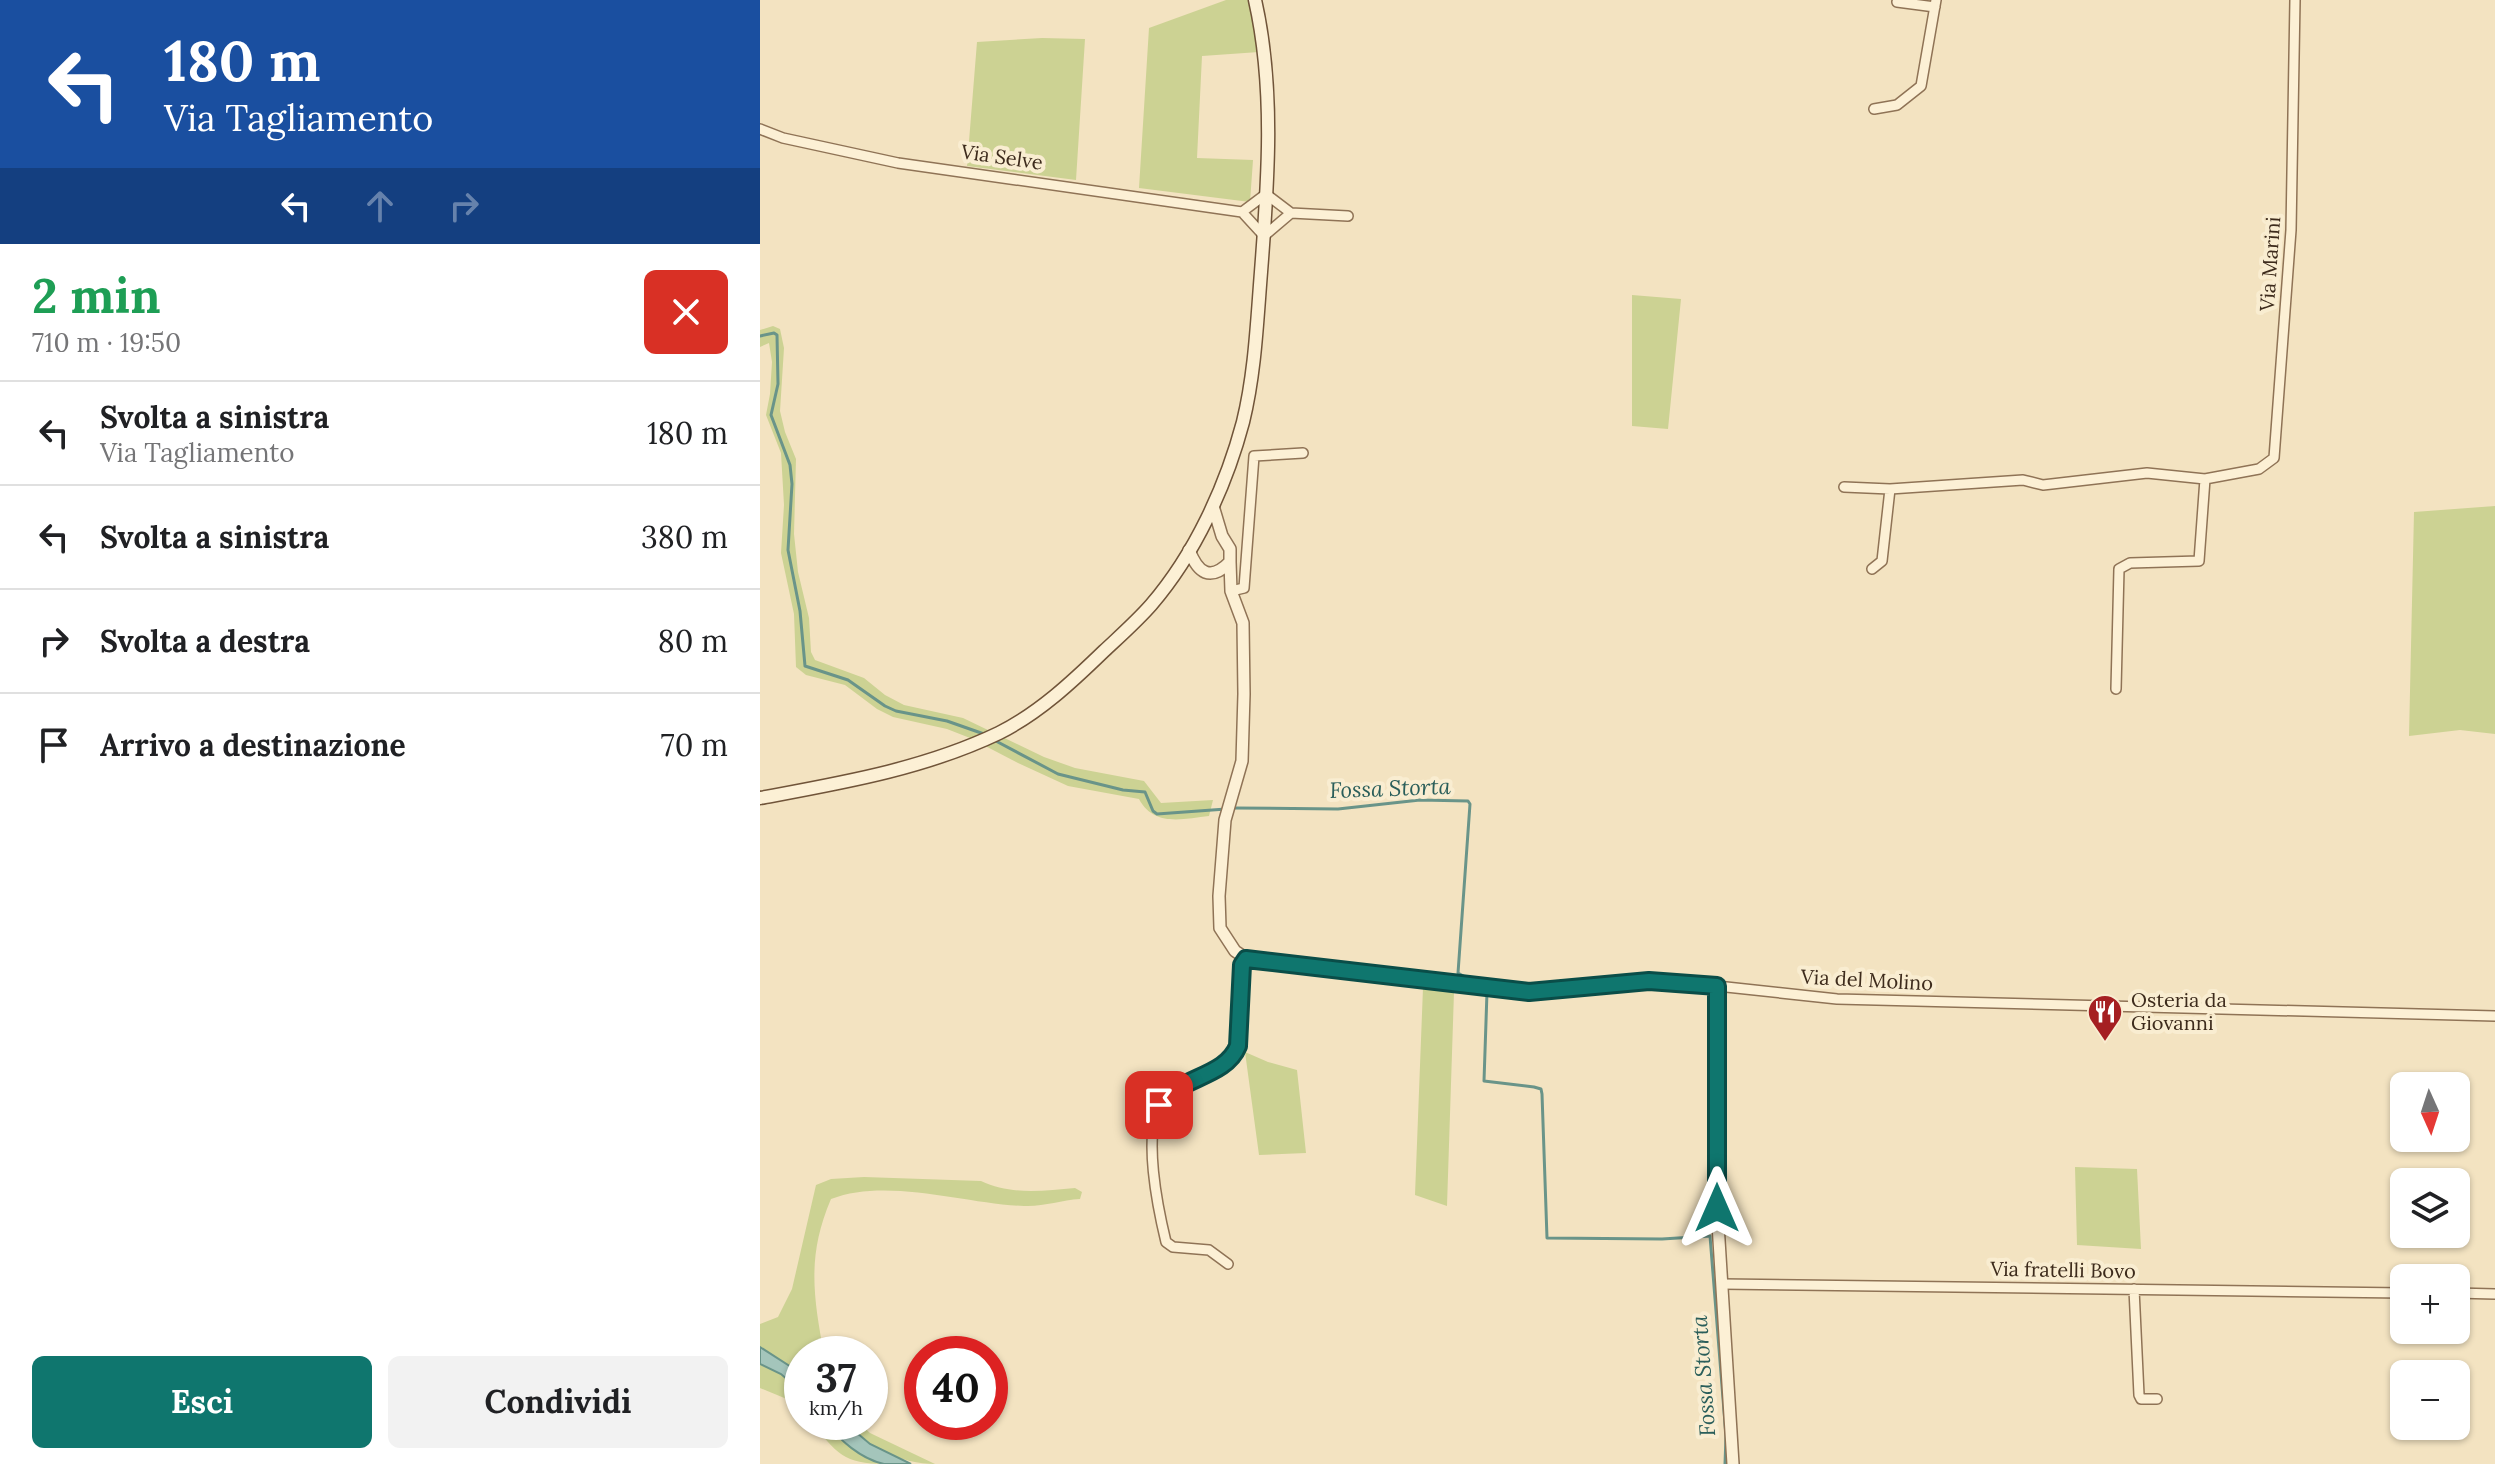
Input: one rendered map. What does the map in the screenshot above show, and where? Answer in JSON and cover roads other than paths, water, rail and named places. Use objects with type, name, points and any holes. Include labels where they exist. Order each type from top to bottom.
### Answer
[{"type":"main road","points":[[760,798],[884,773],[976,743],[1002,731],[1054,697],[1087,668],[1152,604],[1189,550],[1213,506],[1243,422],[1254,354],[1266,194],[1266,77],[1255,0]]},
{"type":"street","name":"Via Marini","points":[[1844,487],[1890,489],[2023,480],[2043,485],[2147,473],[2205,479],[2259,469],[2274,458],[2291,230],[2295,0]]},
{"type":"street","points":[[1874,109],[1897,105],[1921,86],[1935,4],[1897,2]]},
{"type":"street","name":"Via Selve","points":[[760,129],[783,138],[898,163],[1242,212]]},
{"type":"street","points":[[1291,213],[1264,236],[1242,212],[1266,194],[1291,213],[1348,216]]},
{"type":"street","points":[[1231,591],[1244,588],[1254,456],[1303,453]]},
{"type":"street","points":[[2116,689],[2119,569],[2126,563],[2199,561],[2205,479]]},
{"type":"street","points":[[1872,569],[1882,561],[1890,489]]},
{"type":"street","points":[[1213,506],[1222,536],[1230,549],[1231,591],[1243,623],[1242,761],[1225,820],[1219,896],[1220,928],[1235,951],[1246,959],[1486,988],[1544,992],[1649,981],[1717,986],[1717,1208],[1733,1464]]},
{"type":"street","points":[[1197,536],[1222,536]]},
{"type":"street","points":[[1189,550],[1200,570]]},
{"type":"street","points":[[1213,573],[1230,562]]},
{"type":"street","points":[[1173,574],[1200,570],[1213,573],[1231,591]]},
{"type":"street","points":[[1228,1264],[1209,1250],[1173,1247],[1166,1242],[1154,1184],[1154,1123],[1159,1105],[1171,1091],[1216,1069],[1235,1053],[1238,1046],[1242,965],[1246,959]]},
{"type":"street","name":"Via del Molino","points":[[1717,986],[1837,999],[2495,1016]]},
{"type":"street","name":"Via fratelli Bovo","points":[[1722,1284],[2390,1293]]},
{"type":"street","points":[[2134,1289],[2139,1395],[2141,1399],[2157,1399]]},
{"type":"street","points":[[2470,1293],[2495,1294]]},
{"type":"water","points":[[760,1347],[784,1362],[784,1377],[781,1374],[760,1364]]},
{"type":"water","points":[[842,1440],[865,1440],[911,1464],[884,1464],[867,1458]]},
{"type":"waterway","name":"Fossa Storta","points":[[760,336],[777,335],[778,384],[771,415],[790,465],[792,484],[788,550],[800,611],[805,666],[848,680],[896,711],[947,721],[984,734]]},
{"type":"waterway","name":"Fossa Storta","points":[[994,740],[1058,774],[1123,790],[1145,792],[1157,814],[1226,809]]},
{"type":"waterway","name":"Fossa Storta","points":[[1234,808],[1338,809],[1420,800],[1468,801],[1458,973],[1487,980],[1488,985]]},
{"type":"waterway","name":"Fossa Storta","points":[[1487,992],[1484,1081],[1541,1089],[1547,1238],[1662,1239],[1710,1236],[1726,1436],[1725,1464]]},
{"type":"place","name":"Osteria da Giovanni","points":[[2105,1043]]}]
